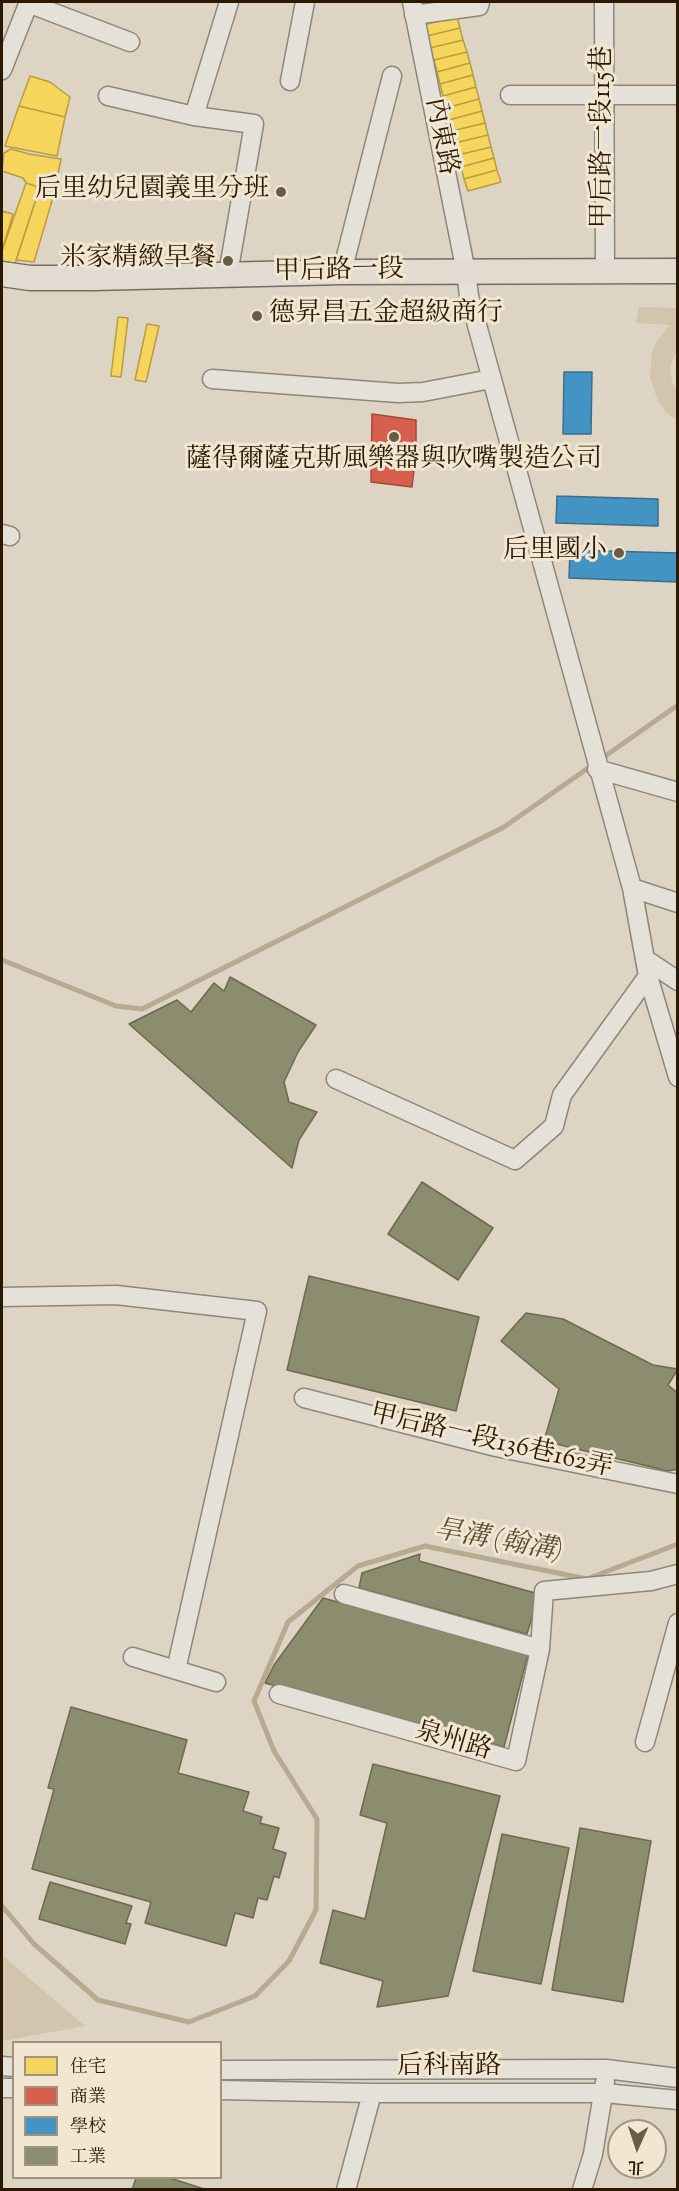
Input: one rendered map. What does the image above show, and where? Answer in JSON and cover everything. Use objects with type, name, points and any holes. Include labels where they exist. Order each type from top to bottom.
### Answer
[{"type":"main road","name":"甲后路一段","points":[[2,274],[30,278],[62,278],[342,272],[678,271]]},
{"type":"street","points":[[2,70],[28,2],[130,42]]},
{"type":"street","points":[[195,116],[229,2]]},
{"type":"street","points":[[290,81],[305,2]]},
{"type":"street","points":[[413,8],[479,6],[480,2]]},
{"type":"street","name":"甲后路一段115巷","points":[[604,2],[605,272]]},
{"type":"street","name":"內東路","points":[[413,8],[432,95],[469,296],[632,888],[647,967],[678,1077]]},
{"type":"street","points":[[342,272],[392,75]]},
{"type":"street","points":[[510,95],[678,95]]},
{"type":"street","points":[[108,96],[195,116],[254,124],[228,274]]},
{"type":"street","points":[[212,379],[398,393],[423,392],[491,379]]},
{"type":"street","points":[[596,763],[678,792]]},
{"type":"street","points":[[632,888],[678,903]]},
{"type":"street","points":[[336,1079],[515,1160],[554,1126],[562,1095],[647,967],[678,981]]},
{"type":"street","points":[[2,1297],[116,1295],[257,1311],[176,1670]]},
{"type":"street","name":"甲后路一段136巷162弄","points":[[304,1398],[496,1447],[678,1484]]},
{"type":"street","name":"泉州路","points":[[279,1694],[516,1761],[540,1649],[544,1591],[651,1581],[678,1574]]},
{"type":"street","points":[[344,1594],[540,1649]]},
{"type":"street","points":[[645,1742],[678,1623]]},
{"type":"street","points":[[133,1657],[216,1682]]},
{"type":"street","points":[[582,2190],[593,2154],[606,2068]]},
{"type":"street","name":"后科南路","points":[[222,2070],[606,2068],[678,2078]]},
{"type":"street","name":"后科南路","points":[[222,2090],[604,2093],[678,2100]]},
{"type":"street","points":[[346,2190],[372,2093]]},
{"type":"shaded area","points":[[639,307],[677,308],[677,350],[670,367],[672,382],[677,391],[677,421],[658,401],[650,378],[652,352],[657,341],[670,325],[636,323]]},
{"type":"shaded area","points":[[2,1955],[85,2026],[2,2041]]},
{"type":"building: 住宅","points":[[457,16],[460,28],[427,36],[424,25]]},
{"type":"building: 住宅","points":[[460,28],[463,40],[430,48],[427,36]]},
{"type":"building: 住宅","points":[[463,40],[467,52],[434,60],[430,48]]},
{"type":"building: 住宅","points":[[467,52],[470,63],[437,72],[434,60]]},
{"type":"building: 住宅","points":[[470,63],[473,75],[440,84],[437,72]]},
{"type":"building: 住宅","points":[[473,75],[476,87],[443,96],[440,84]]},
{"type":"building: 住宅","points":[[30,76],[50,82],[70,97],[65,117],[19,106]]},
{"type":"building: 住宅","points":[[476,87],[479,99],[446,108],[443,96]]},
{"type":"building: 住宅","points":[[479,99],[482,111],[449,120],[446,108]]},
{"type":"building: 住宅","points":[[19,106],[65,117],[57,156],[5,146]]},
{"type":"building: 住宅","points":[[482,111],[485,123],[452,131],[449,120]]},
{"type":"building: 住宅","points":[[485,123],[488,135],[455,143],[452,131]]},
{"type":"building: 住宅","points":[[488,135],[491,147],[458,155],[455,143]]},
{"type":"building: 住宅","points":[[491,147],[494,158],[461,167],[458,155]]},
{"type":"building: 住宅","points":[[11,149],[61,159],[54,194],[39,190],[26,183],[23,178],[2,171],[4,153]]},
{"type":"building: 住宅","points":[[494,158],[497,170],[464,179],[461,167]]},
{"type":"building: 住宅","points":[[497,170],[501,182],[468,191],[464,179]]},
{"type":"building: 住宅","points":[[26,183],[39,190],[15,264],[2,261],[2,251]]},
{"type":"building: 住宅","points":[[39,190],[54,194],[34,262],[16,260]]},
{"type":"building: 住宅","points":[[2,211],[13,214],[2,251]]},
{"type":"building: 住宅","points":[[118,317],[128,318],[121,377],[111,376]]},
{"type":"building: 住宅","points":[[147,324],[159,326],[146,382],[135,380]]},
{"type":"building: 商業","name":"薩得爾薩克斯風樂器與吹嘴製造公司","points":[[372,414],[416,420],[416,454],[412,487],[371,482]]},
{"type":"building: 學校","points":[[564,372],[592,372],[591,434],[563,434]]},
{"type":"building: 學校","points":[[557,496],[658,499],[658,526],[556,523]]},
{"type":"building: 學校","points":[[570,550],[678,553],[678,582],[569,578]]},
{"type":"building: 工業","points":[[230,977],[316,1025],[298,1052],[284,1082],[289,1102],[317,1112],[299,1140],[292,1168],[129,1024],[177,1000],[191,1012],[214,983],[224,991]]},
{"type":"building: 工業","points":[[422,1182],[493,1228],[458,1280],[388,1234]]},
{"type":"building: 工業","points":[[309,1276],[479,1317],[456,1411],[287,1370]]},
{"type":"building: 工業","points":[[526,1313],[563,1319],[653,1365],[678,1369],[668,1385],[678,1393],[678,1469],[668,1471],[544,1441],[559,1389],[501,1341]]},
{"type":"building: 工業","points":[[420,1554],[419,1561],[539,1594],[527,1634],[359,1588],[362,1573]]},
{"type":"building: 工業","points":[[323,1598],[528,1654],[504,1747],[265,1683],[274,1665]]},
{"type":"building: 工業","points":[[71,1707],[187,1740],[178,1773],[249,1792],[243,1811],[262,1817],[260,1823],[279,1828],[273,1849],[286,1853],[279,1878],[274,1876],[267,1900],[258,1898],[253,1918],[235,1913],[226,1946],[145,1923],[151,1902],[32,1869],[54,1789],[48,1788]]},
{"type":"building: 工業","points":[[373,1764],[500,1796],[448,1996],[377,2007],[383,1981],[320,1963],[333,1910],[365,1919],[387,1823],[360,1815]]},
{"type":"building: 工業","points":[[580,1828],[651,1841],[623,2002],[552,1990]]},
{"type":"building: 工業","points":[[502,1834],[569,1848],[541,1984],[473,1971]]},
{"type":"building: 工業","points":[[50,1882],[132,1906],[126,1923],[131,1924],[125,1944],[39,1919]]},
{"type":"building: 工業","points":[[136,2179],[173,2179],[207,2190],[132,2190]]},
{"type":"waterway","points":[[2,960],[116,1006],[142,1009],[504,827],[678,705]]},
{"type":"waterway","name":"旱溝 (翰溝)","points":[[2,1906],[34,1944],[98,2000],[189,2022],[255,1996],[289,1961],[316,1910],[317,1819],[274,1751],[254,1701],[288,1622],[358,1566],[425,1546],[587,1579],[678,1544]]},
{"type":"place","name":"后里幼兒園義里分班","points":[[281,192]]},
{"type":"place","name":"米家精緻早餐","points":[[228,261]]},
{"type":"place","name":"德昇昌五金超級商行","points":[[257,316]]},
{"type":"place","name":"薩得爾薩克斯風樂器與吹嘴製造公司","points":[[394,437]]},
{"type":"place","name":"后里國小","points":[[619,553]]}]
